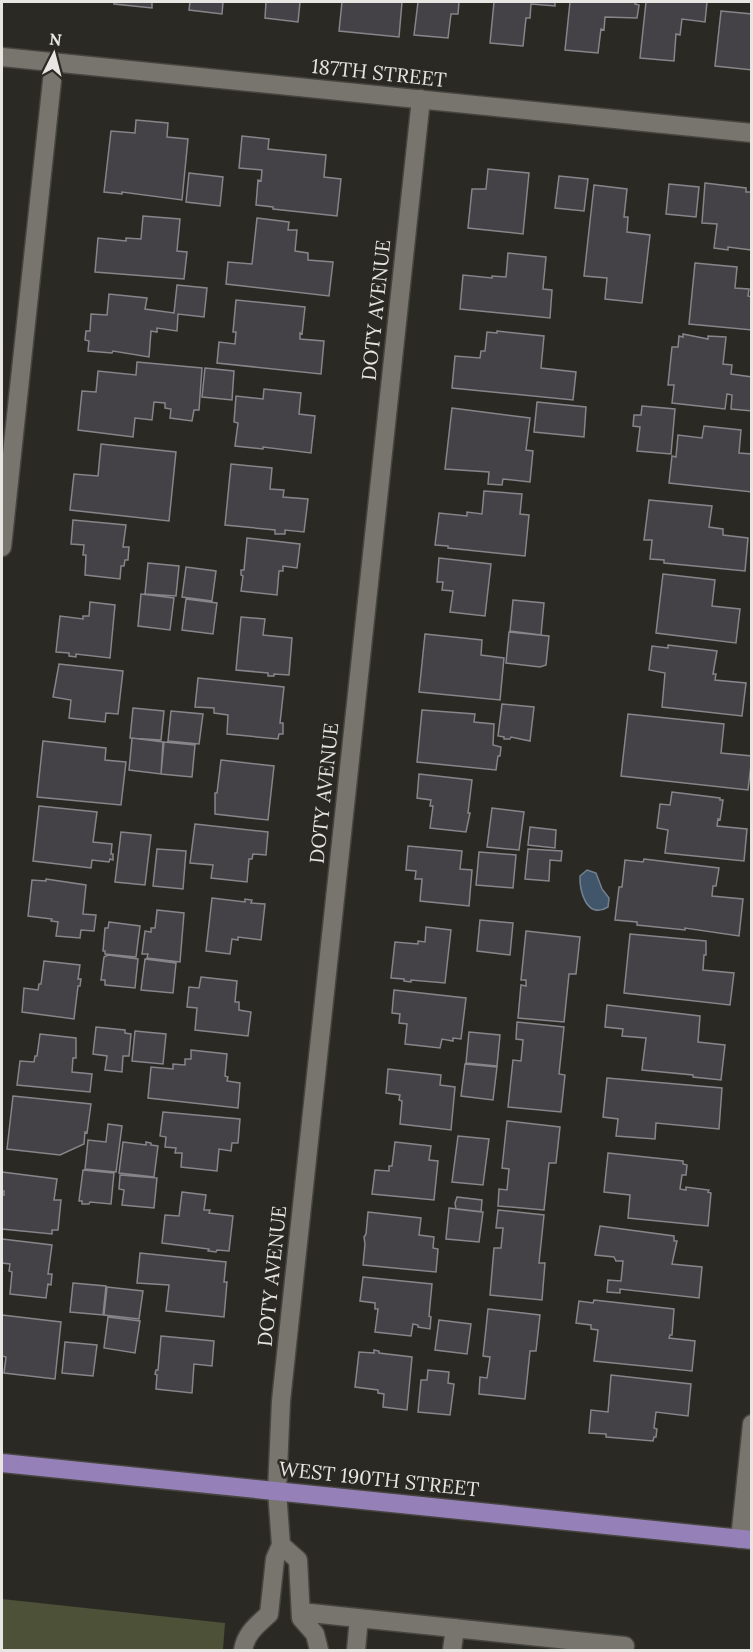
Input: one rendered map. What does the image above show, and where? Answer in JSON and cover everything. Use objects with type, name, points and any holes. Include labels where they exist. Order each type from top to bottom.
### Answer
[{"type":"main road","name":"WEST 190TH STREET","points":[[2,1463],[746,1540]]},
{"type":"street","name":"187TH STREET","points":[[2,57],[752,133]]},
{"type":"street","points":[[2,547],[54,63]]},
{"type":"street","name":"DOTY AVENUE","points":[[281,1545],[277,1491],[283,1390],[421,99]]},
{"type":"street","points":[[746,1540],[752,1424]]},
{"type":"street","points":[[243,1650],[245,1639],[269,1614],[275,1558],[281,1545],[298,1560],[301,1618],[315,1634],[318,1650]]},
{"type":"street","points":[[301,1612],[455,1628],[546,1644],[625,1646]]},
{"type":"street","points":[[356,1650],[359,1618]]},
{"type":"street","points":[[452,1650],[455,1628]]},
{"type":"green space","points":[[2,1599],[225,1623],[223,1650],[2,1650]]},
{"type":"water","points":[[587,870],[596,873],[602,889],[609,898],[608,907],[595,910],[586,902],[581,889],[580,876]]},
{"type":"building","points":[[114,2],[152,2],[152,8],[114,4]]},
{"type":"building","points":[[190,2],[223,2],[222,14],[189,10]]},
{"type":"building","points":[[266,2],[300,2],[298,22],[265,18]]},
{"type":"building","points":[[342,2],[402,2],[399,37],[339,31]]},
{"type":"building","points":[[418,2],[459,2],[458,14],[451,14],[448,38],[414,35]]},
{"type":"building","points":[[494,2],[555,2],[555,6],[531,4],[530,18],[526,18],[523,46],[490,43]]},
{"type":"building","points":[[570,2],[636,2],[635,4],[639,5],[637,18],[605,17],[598,53],[565,50]]},
{"type":"building","points":[[646,2],[707,2],[705,22],[682,19],[680,35],[676,34],[674,61],[640,58]]},
{"type":"building","points":[[721,11],[752,14],[752,70],[715,66]]},
{"type":"building","points":[[136,120],[168,123],[167,137],[188,139],[182,200],[122,192],[122,194],[104,192],[111,131],[135,133]]},
{"type":"building","points":[[242,136],[269,139],[268,149],[326,155],[324,177],[341,179],[337,216],[256,205],[258,180],[261,181],[262,170],[239,168]]},
{"type":"building","points":[[488,169],[529,173],[523,234],[468,228],[472,189],[486,189]]},
{"type":"building","points":[[189,173],[223,177],[220,206],[186,202]]},
{"type":"building","points":[[559,176],[588,179],[584,211],[555,208]]},
{"type":"building","points":[[705,183],[746,188],[746,192],[752,192],[752,252],[728,247],[728,250],[714,248],[717,224],[702,223]]},
{"type":"building","points":[[669,184],[699,187],[696,217],[666,214]]},
{"type":"building","points":[[594,185],[627,189],[624,217],[628,217],[627,232],[650,235],[642,303],[605,299],[607,278],[584,276]]},
{"type":"building","points":[[143,216],[180,219],[177,251],[187,252],[184,279],[95,272],[98,238],[126,241],[126,238],[141,239]]},
{"type":"building","points":[[257,218],[289,222],[288,230],[297,230],[295,251],[308,253],[308,260],[333,262],[329,296],[226,284],[228,262],[252,264]]},
{"type":"building","points":[[508,253],[546,257],[543,289],[552,290],[550,318],[460,309],[463,275],[506,277]]},
{"type":"building","points":[[695,263],[737,267],[735,288],[749,289],[748,296],[752,297],[752,330],[689,324]]},
{"type":"building","points":[[177,285],[207,288],[204,317],[178,314],[177,331],[157,328],[157,332],[151,331],[149,357],[113,351],[112,353],[88,351],[89,341],[85,340],[86,331],[90,331],[91,314],[107,315],[109,294],[147,298],[145,309],[174,313]]},
{"type":"building","points":[[236,300],[305,307],[300,339],[324,341],[321,374],[217,363],[219,342],[235,344],[236,332],[233,332]]},
{"type":"building","points":[[497,331],[544,336],[541,368],[576,372],[573,400],[452,388],[455,356],[480,358],[481,351],[485,351],[487,332],[497,333]]},
{"type":"building","points":[[683,334],[708,339],[708,336],[726,337],[723,364],[732,365],[731,374],[752,377],[752,411],[731,409],[732,395],[727,394],[725,409],[672,403],[674,385],[668,385],[672,347],[678,347],[679,336],[683,337]]},
{"type":"building","points":[[137,362],[202,368],[199,410],[194,410],[192,421],[170,418],[171,409],[165,408],[165,403],[154,402],[152,420],[135,418],[133,437],[78,430],[82,391],[96,392],[98,371],[136,375]]},
{"type":"building","points":[[205,368],[234,371],[232,400],[202,397]]},
{"type":"building","points":[[264,389],[301,393],[299,414],[315,416],[311,453],[235,446],[238,423],[234,422],[236,396],[263,399]]},
{"type":"building","points":[[537,402],[586,407],[584,437],[534,432]]},
{"type":"building","points":[[642,406],[675,409],[671,454],[637,451],[640,427],[633,426],[634,415],[641,415]]},
{"type":"building","points":[[452,408],[530,418],[526,450],[533,451],[530,482],[503,479],[502,485],[488,484],[489,472],[445,469]]},
{"type":"building","points":[[704,426],[741,430],[739,453],[752,454],[752,492],[669,483],[672,456],[676,457],[678,435],[702,438]]},
{"type":"building","points":[[101,444],[176,452],[169,521],[70,510],[74,474],[98,476]]},
{"type":"building","points":[[231,464],[272,468],[270,489],[284,490],[283,497],[308,499],[304,532],[285,530],[285,534],[275,534],[275,530],[225,525]]},
{"type":"building","points":[[484,491],[522,494],[520,514],[529,515],[525,556],[435,545],[439,513],[467,516],[467,512],[482,514]]},
{"type":"building","points":[[649,500],[712,506],[709,527],[723,529],[723,535],[748,538],[745,571],[664,563],[664,560],[650,559],[652,540],[644,540]]},
{"type":"building","points":[[73,520],[126,525],[123,547],[129,547],[128,560],[125,560],[124,566],[121,566],[120,579],[85,575],[84,545],[71,544]]},
{"type":"building","points":[[247,538],[300,544],[297,568],[283,566],[283,571],[279,571],[277,595],[241,591],[243,576],[241,570],[244,570]]},
{"type":"building","points":[[439,558],[491,564],[485,616],[450,612],[453,591],[442,590],[443,582],[437,582]]},
{"type":"building","points":[[148,563],[179,566],[176,596],[145,594]]},
{"type":"building","points":[[186,567],[216,571],[212,601],[182,597]]},
{"type":"building","points":[[663,574],[715,580],[712,606],[740,609],[736,643],[656,633]]},
{"type":"building","points":[[141,594],[174,598],[170,630],[138,626]]},
{"type":"building","points":[[186,599],[217,603],[213,634],[182,630]]},
{"type":"building","points":[[513,600],[544,603],[541,635],[510,631]]},
{"type":"building","points":[[90,602],[115,605],[110,658],[76,654],[76,657],[69,656],[69,653],[56,652],[60,616],[83,619],[83,616],[89,616]]},
{"type":"building","points":[[241,617],[265,619],[263,635],[292,638],[289,675],[268,676],[268,673],[236,670]]},
{"type":"building","points":[[509,632],[549,636],[546,665],[540,667],[506,663]]},
{"type":"building","points":[[425,634],[482,640],[481,655],[504,658],[500,700],[419,692]]},
{"type":"building","points":[[668,645],[717,651],[713,674],[716,674],[715,680],[746,683],[742,716],[662,707],[665,673],[649,670],[652,646],[668,648]]},
{"type":"building","points":[[59,664],[123,671],[118,714],[106,713],[105,722],[69,718],[71,700],[53,697]]},
{"type":"building","points":[[198,678],[284,687],[280,723],[283,723],[283,734],[279,734],[278,739],[227,734],[228,715],[214,713],[214,708],[195,707]]},
{"type":"building","points":[[502,704],[534,707],[530,741],[511,737],[504,739],[498,736]]},
{"type":"building","points":[[133,708],[164,711],[161,740],[130,738]]},
{"type":"building","points":[[422,710],[475,714],[474,722],[494,724],[493,745],[501,747],[496,770],[417,762]]},
{"type":"building","points":[[171,711],[203,714],[199,744],[168,741]]},
{"type":"building","points":[[628,714],[724,724],[721,753],[752,756],[748,790],[621,776]]},
{"type":"building","points":[[132,738],[163,742],[161,774],[129,770]]},
{"type":"building","points":[[43,741],[106,748],[105,760],[126,762],[121,805],[37,797]]},
{"type":"building","points":[[164,742],[195,745],[192,777],[161,774]]},
{"type":"building","points":[[221,760],[274,766],[268,820],[215,814],[215,793],[217,793]]},
{"type":"building","points":[[419,774],[472,780],[466,832],[430,828],[433,806],[430,806],[431,800],[417,798]]},
{"type":"building","points":[[672,792],[723,800],[717,826],[747,829],[744,861],[665,853],[668,830],[657,828],[660,804],[670,805]]},
{"type":"building","points":[[39,806],[97,812],[93,842],[112,844],[113,860],[110,859],[109,862],[92,860],[91,868],[33,861]]},
{"type":"building","points":[[492,808],[524,812],[519,850],[487,847]]},
{"type":"building","points":[[195,824],[268,832],[266,855],[253,854],[252,859],[249,859],[247,882],[211,878],[213,865],[190,863]]},
{"type":"building","points":[[530,827],[556,830],[555,848],[528,845]]},
{"type":"building","points":[[121,832],[151,835],[145,885],[115,882]]},
{"type":"building","points":[[408,846],[462,851],[460,869],[472,870],[469,906],[420,901],[422,879],[415,879],[416,871],[406,870]]},
{"type":"building","points":[[157,849],[186,851],[183,889],[153,886]]},
{"type":"building","points":[[528,849],[562,851],[561,861],[550,860],[549,881],[525,879]]},
{"type":"building","points":[[479,852],[516,855],[513,888],[476,885]]},
{"type":"building","points":[[644,859],[719,868],[712,896],[743,899],[739,936],[685,928],[685,930],[637,925],[637,922],[615,920],[625,860],[643,862]]},
{"type":"building","points":[[46,879],[86,885],[83,914],[96,915],[94,931],[81,930],[80,938],[56,936],[58,922],[28,916],[32,880],[46,881]]},
{"type":"building","points":[[212,898],[245,902],[245,899],[252,900],[251,903],[265,904],[261,940],[238,937],[238,940],[232,939],[230,954],[206,951]]},
{"type":"building","points":[[157,910],[184,913],[180,962],[147,958],[148,954],[142,954],[145,931],[151,932],[151,928],[155,928]]},
{"type":"building","points":[[480,920],[513,923],[510,955],[477,951]]},
{"type":"building","points":[[109,922],[140,926],[136,957],[105,954],[103,951],[105,928],[108,928]]},
{"type":"building","points":[[426,927],[451,930],[445,983],[411,980],[411,982],[391,978],[395,942],[418,944],[418,941],[425,942]]},
{"type":"building","points":[[526,931],[580,937],[576,974],[569,974],[564,1022],[518,1018],[521,985],[526,986],[526,980],[521,980]]},
{"type":"building","points":[[630,934],[706,941],[703,970],[734,973],[730,1005],[624,993]]},
{"type":"building","points":[[108,955],[138,959],[135,988],[105,985],[105,980],[101,980],[104,957]]},
{"type":"building","points":[[145,959],[176,963],[173,993],[141,990]]},
{"type":"building","points":[[44,961],[80,965],[78,979],[81,979],[74,1019],[22,1012],[24,988],[38,990]]},
{"type":"building","points":[[201,977],[237,981],[235,1002],[239,1002],[239,1010],[251,1012],[248,1036],[195,1030],[197,1008],[187,1007],[189,987],[199,988]]},
{"type":"building","points":[[394,990],[466,998],[461,1039],[453,1038],[453,1041],[442,1039],[440,1048],[405,1044],[407,1024],[399,1023],[400,1014],[392,1013]]},
{"type":"building","points":[[607,1005],[700,1016],[698,1042],[725,1045],[721,1080],[642,1070],[646,1038],[622,1036],[623,1029],[605,1027]]},
{"type":"building","points":[[517,1022],[564,1027],[559,1074],[565,1075],[561,1112],[508,1107],[513,1060],[521,1061],[523,1040],[516,1039]]},
{"type":"building","points":[[96,1027],[125,1030],[125,1033],[131,1034],[129,1056],[123,1056],[122,1072],[105,1070],[107,1056],[93,1054]]},
{"type":"building","points":[[135,1031],[166,1034],[163,1064],[132,1061]]},
{"type":"building","points":[[469,1032],[500,1035],[497,1066],[466,1063]]},
{"type":"building","points":[[40,1034],[76,1038],[76,1058],[73,1058],[72,1072],[92,1074],[90,1092],[17,1085],[20,1061],[34,1062]]},
{"type":"building","points":[[191,1050],[227,1054],[225,1076],[228,1077],[227,1081],[240,1083],[238,1108],[148,1098],[151,1067],[173,1069],[173,1064],[185,1065],[185,1059],[191,1059]]},
{"type":"building","points":[[465,1064],[497,1067],[493,1100],[461,1096]]},
{"type":"building","points":[[388,1069],[441,1075],[440,1085],[455,1087],[451,1130],[400,1124],[402,1101],[399,1100],[400,1095],[386,1093]]},
{"type":"building","points":[[607,1078],[722,1088],[719,1129],[656,1123],[655,1139],[616,1136],[618,1119],[603,1117]]},
{"type":"building","points":[[13,1096],[91,1104],[84,1144],[60,1155],[7,1149]]},
{"type":"building","points":[[163,1112],[240,1119],[238,1143],[232,1143],[231,1151],[219,1149],[217,1171],[181,1167],[182,1153],[175,1153],[176,1148],[165,1147],[166,1137],[160,1136]]},
{"type":"building","points":[[507,1121],[560,1127],[556,1163],[549,1163],[544,1210],[498,1206],[499,1189],[507,1190],[509,1169],[502,1168]]},
{"type":"building","points":[[108,1124],[122,1126],[116,1172],[85,1169],[88,1140],[106,1142]]},
{"type":"building","points":[[458,1136],[489,1139],[483,1185],[452,1182]]},
{"type":"building","points":[[123,1142],[146,1145],[146,1142],[158,1146],[154,1177],[119,1173]]},
{"type":"building","points":[[395,1142],[431,1146],[429,1160],[438,1161],[434,1200],[372,1194],[375,1170],[389,1171],[389,1166],[392,1166]]},
{"type":"building","points":[[608,1153],[683,1161],[683,1164],[687,1165],[686,1175],[682,1175],[680,1189],[686,1190],[686,1187],[709,1190],[708,1192],[711,1193],[708,1226],[628,1218],[630,1195],[604,1192]]},
{"type":"building","points":[[83,1170],[114,1173],[111,1204],[90,1202],[82,1204],[82,1201],[79,1201]]},
{"type":"building","points":[[2,1172],[57,1179],[54,1200],[61,1200],[58,1230],[52,1230],[52,1234],[2,1229],[4,1191],[2,1191]]},
{"type":"building","points":[[120,1175],[157,1178],[154,1208],[122,1205],[124,1190],[119,1189]]},
{"type":"building","points":[[182,1192],[206,1195],[204,1210],[210,1210],[209,1213],[233,1216],[229,1251],[217,1250],[216,1252],[208,1251],[209,1249],[162,1243],[165,1215],[179,1216]]},
{"type":"building","points":[[457,1197],[482,1200],[481,1212],[456,1209]]},
{"type":"building","points":[[449,1208],[483,1212],[479,1242],[446,1239]]},
{"type":"building","points":[[498,1210],[544,1215],[539,1263],[545,1263],[542,1300],[490,1295],[494,1248],[501,1248],[503,1228],[496,1228]]},
{"type":"building","points":[[368,1212],[421,1218],[419,1235],[434,1237],[433,1248],[438,1249],[436,1272],[363,1265]]},
{"type":"building","points":[[600,1226],[674,1236],[674,1241],[677,1241],[672,1264],[702,1267],[699,1298],[620,1289],[620,1293],[607,1292],[608,1280],[621,1281],[623,1261],[616,1261],[614,1257],[595,1255]]},
{"type":"building","points":[[2,1239],[52,1245],[48,1274],[52,1274],[51,1285],[48,1284],[46,1298],[10,1294],[12,1272],[9,1271],[10,1264],[2,1263]]},
{"type":"building","points":[[140,1253],[226,1262],[224,1317],[166,1311],[169,1285],[137,1283]]},
{"type":"building","points":[[363,1277],[432,1284],[430,1329],[413,1324],[411,1336],[375,1332],[378,1309],[375,1309],[375,1303],[360,1301]]},
{"type":"building","points":[[73,1283],[106,1286],[103,1315],[70,1312]]},
{"type":"building","points":[[107,1287],[143,1291],[139,1319],[104,1315]]},
{"type":"building","points":[[594,1300],[674,1309],[672,1335],[669,1338],[695,1341],[692,1371],[594,1361],[598,1330],[591,1329],[591,1325],[576,1323],[579,1301],[593,1303]]},
{"type":"building","points":[[488,1309],[540,1315],[536,1351],[530,1351],[525,1399],[479,1394],[480,1377],[487,1378],[490,1357],[483,1356]]},
{"type":"building","points":[[2,1315],[61,1322],[55,1379],[4,1373],[6,1357],[2,1356]]},
{"type":"building","points":[[108,1317],[140,1321],[135,1353],[104,1348]]},
{"type":"building","points":[[439,1320],[471,1324],[467,1354],[435,1350]]},
{"type":"building","points":[[161,1336],[214,1341],[212,1366],[194,1364],[192,1393],[156,1389],[157,1375],[155,1374],[158,1370]]},
{"type":"building","points":[[65,1342],[97,1345],[93,1376],[62,1373]]},
{"type":"building","points":[[374,1350],[379,1353],[412,1357],[407,1410],[383,1407],[384,1394],[378,1393],[378,1390],[355,1387],[359,1352],[374,1353]]},
{"type":"building","points":[[428,1370],[449,1372],[448,1383],[454,1384],[450,1415],[418,1412],[421,1380],[427,1380]]},
{"type":"building","points":[[611,1375],[691,1384],[688,1416],[656,1412],[654,1428],[657,1429],[653,1441],[606,1437],[606,1434],[589,1433],[591,1410],[608,1412]]}]
